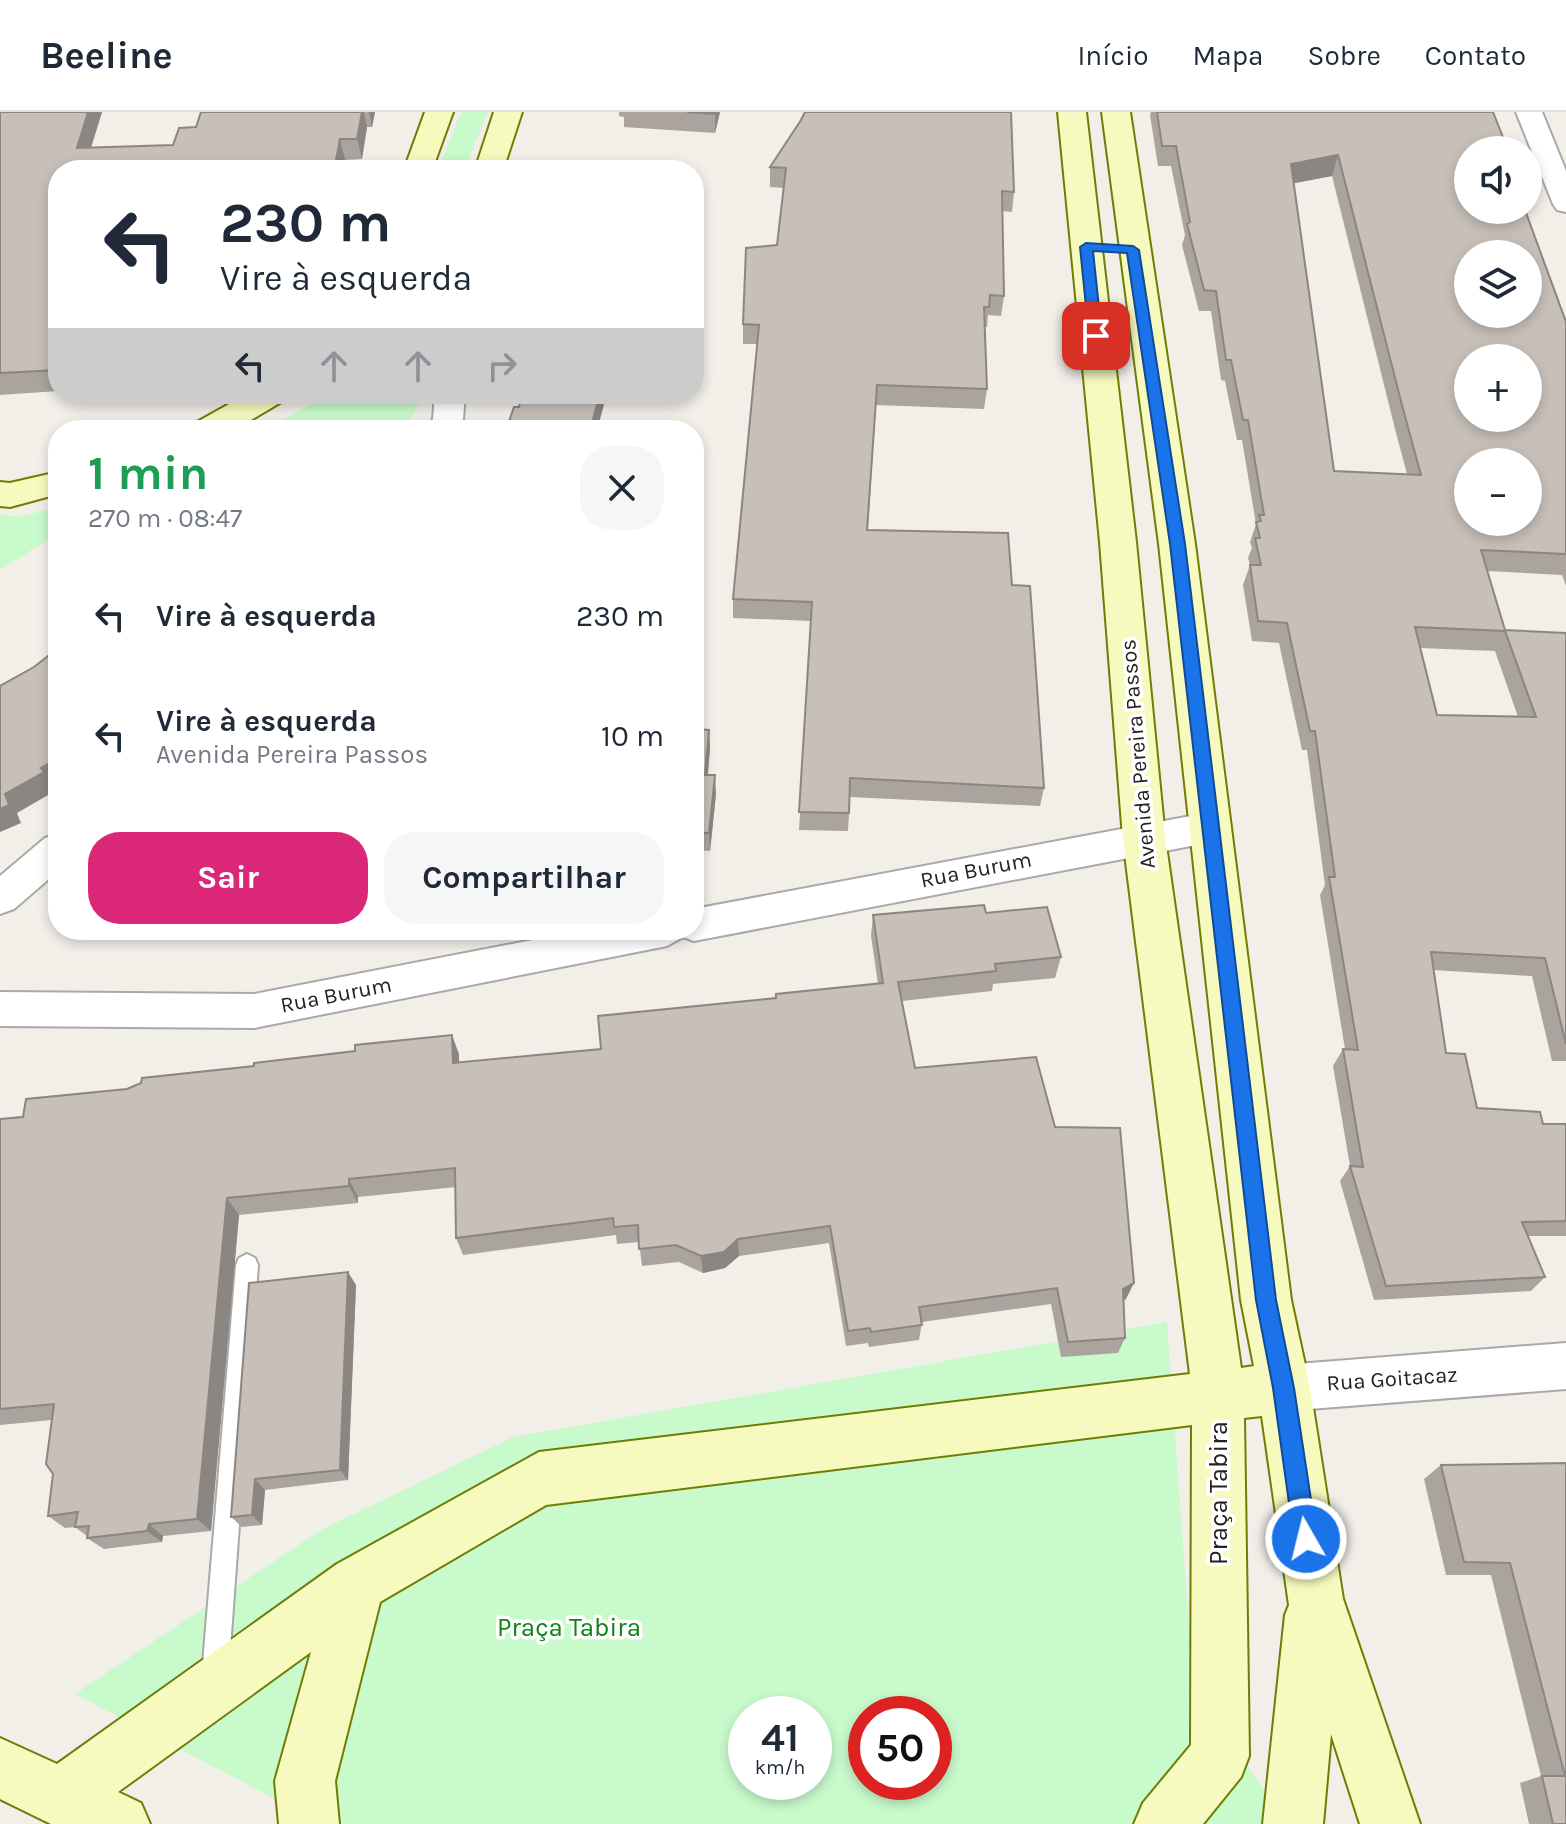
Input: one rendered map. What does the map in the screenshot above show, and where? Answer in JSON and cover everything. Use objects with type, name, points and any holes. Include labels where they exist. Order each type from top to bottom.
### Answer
[{"type":"main road","points":[[422,160],[439,112]]},
{"type":"main road","points":[[492,160],[508,112]]},
{"type":"main road","name":"Avenida Pereira Passos","points":[[1072,112],[1118,542],[1144,838],[1211,1320],[1218,1394]]},
{"type":"main road","points":[[1116,112],[1133,250],[1177,544],[1266,1300],[1284,1388],[1315,1599],[1390,1824]]},
{"type":"main road","points":[[1086,247],[1133,250]]},
{"type":"main road","points":[[226,420],[254,404]]},
{"type":"main road","points":[[0,494],[10,495],[48,486]]},
{"type":"main road","points":[[1118,542],[1177,544]]},
{"type":"main road","name":"Rua Goitacaz","points":[[1218,1394],[1284,1388]]},
{"type":"main road","name":"Praça Tabira","points":[[60,1798],[357,1584],[539,1479],[1218,1394],[1220,1756],[1164,1824]]},
{"type":"main road","points":[[309,1824],[305,1781],[357,1584]]},
{"type":"main road","points":[[1293,1824],[1315,1599]]},
{"type":"main road","points":[[0,1768],[120,1824]]},
{"type":"street","points":[[1529,112],[1566,204]]},
{"type":"street","name":"Rua Burum","points":[[704,923],[1212,827]]},
{"type":"street","points":[[0,898],[48,857]]},
{"type":"street","name":"Rua Burum","points":[[0,1009],[254,1011],[616,940]]},
{"type":"street","name":"Rua Goitacaz","points":[[1284,1388],[1566,1366]]},
{"type":"lane","points":[[215,1688],[247,1265]]},
{"type":"green space","points":[[461,112],[488,112],[468,160],[442,160]]},
{"type":"green space","points":[[312,404],[419,404],[409,420],[282,420]]},
{"type":"green space","points":[[48,509],[48,539],[0,570],[0,514],[21,517]]},
{"type":"green space","name":"Praça Tabira","points":[[1167,1322],[1193,1684],[1286,1824],[323,1824],[75,1694],[321,1530],[513,1437]]},
{"type":"building","points":[[0,112],[88,112],[77,148],[173,145],[179,128],[196,127],[201,112],[362,112],[357,139],[340,139],[336,160],[48,160],[48,371],[0,373]]},
{"type":"building","points":[[805,112],[1011,112],[1014,192],[1002,191],[1004,296],[990,295],[989,307],[984,307],[987,389],[877,385],[867,530],[1008,533],[1012,585],[1030,586],[1044,788],[850,778],[849,813],[799,812],[812,602],[733,599],[759,325],[743,324],[746,248],[777,245],[786,168],[770,167]]},
{"type":"building","points":[[1157,112],[1493,112],[1502,136],[1454,136],[1454,224],[1530,224],[1536,240],[1454,240],[1454,328],[1542,328],[1542,256],[1566,322],[1566,554],[1481,550],[1505,630],[1566,633],[1566,1044],[1545,958],[1431,952],[1446,1053],[1465,1054],[1477,1108],[1540,1112],[1543,1124],[1566,1124],[1566,1221],[1522,1222],[1545,1277],[1386,1286],[1350,1166],[1363,1167],[1343,1049],[1358,1050],[1329,877],[1335,877],[1315,731],[1310,731],[1287,623],[1258,621],[1250,565],[1261,565],[1255,538],[1260,538],[1256,522],[1261,521],[1259,515],[1264,515],[1248,420],[1243,420],[1231,360],[1226,360],[1216,291],[1204,290],[1187,224],[1190,222],[1176,146],[1162,146]],"holes":[[[1338,155],[1403,409],[1421,475],[1334,471],[1291,164]],[[1415,627],[1505,631],[1536,717],[1437,715]]]},
{"type":"building","points":[[520,404],[597,404],[593,420],[509,420],[514,407]]},
{"type":"building","points":[[48,656],[48,764],[41,768],[44,772],[5,794],[9,805],[0,809],[0,686]]},
{"type":"building","points":[[704,730],[709,730],[705,775],[715,775],[709,833],[704,833]]},
{"type":"building","points":[[984,905],[986,913],[1047,907],[1061,957],[995,964],[996,971],[898,982],[915,1068],[1036,1057],[1055,1127],[1120,1128],[1134,1283],[1123,1289],[1125,1338],[1068,1342],[1057,1288],[919,1307],[922,1325],[871,1332],[870,1328],[848,1331],[830,1226],[738,1239],[724,1252],[701,1256],[676,1245],[639,1249],[638,1225],[614,1227],[613,1218],[456,1238],[455,1168],[349,1179],[349,1186],[227,1198],[197,1519],[149,1524],[147,1531],[87,1538],[89,1526],[75,1527],[78,1512],[48,1516],[53,1474],[46,1464],[54,1404],[0,1409],[0,1119],[23,1117],[26,1099],[127,1089],[141,1083],[142,1078],[254,1066],[254,1063],[355,1051],[355,1045],[452,1035],[453,1063],[601,1049],[598,1016],[776,998],[776,994],[883,983],[873,915]]},
{"type":"building","points":[[348,1272],[340,1470],[255,1479],[252,1515],[231,1517],[249,1283]]},
{"type":"building","points":[[1566,1463],[1566,1824],[1553,1824],[1542,1776],[1565,1776],[1510,1563],[1464,1562],[1441,1465]]},
{"type":"route","points":[[1096,336],[1086,247],[1133,250],[1177,544],[1266,1300],[1284,1388],[1306,1539]]}]
